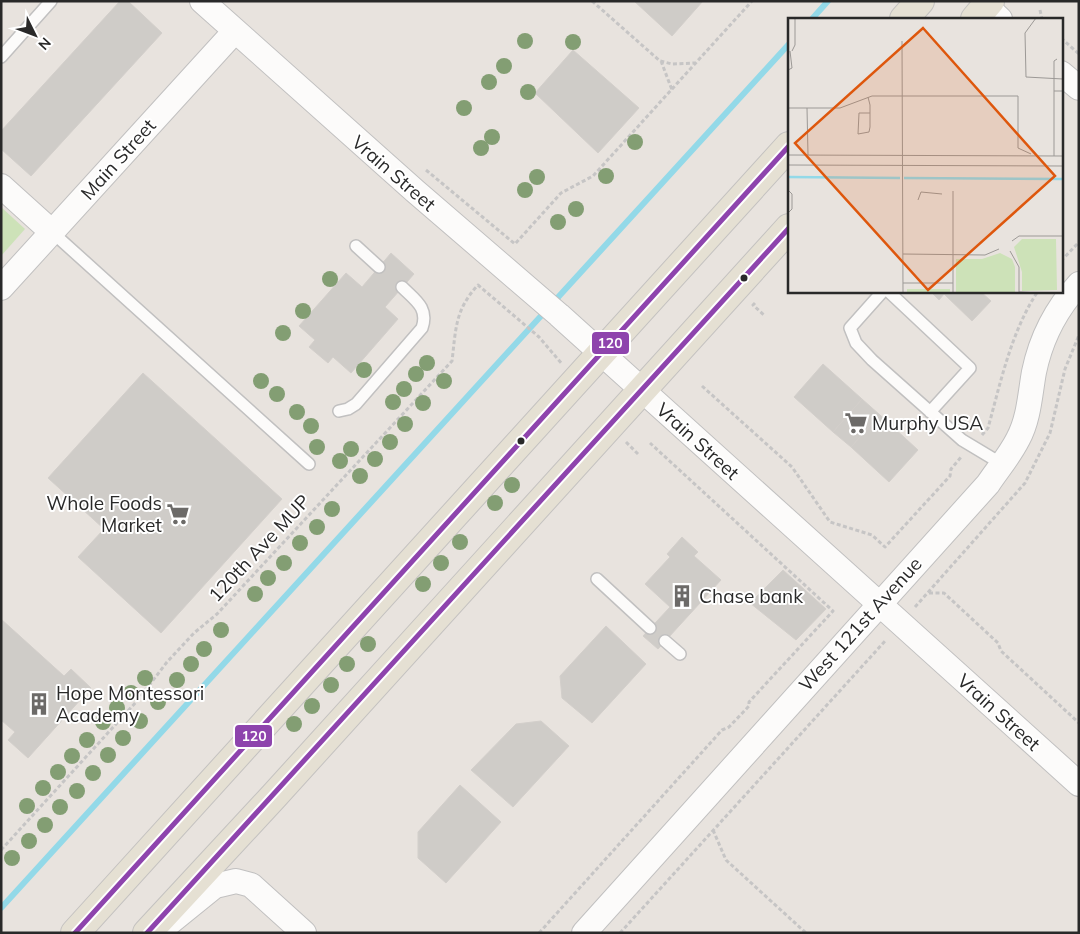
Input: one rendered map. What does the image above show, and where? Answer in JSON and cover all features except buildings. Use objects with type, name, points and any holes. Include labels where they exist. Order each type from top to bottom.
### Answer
[{"type":"main road","points":[[905,18],[920,1]]},
{"type":"main road","points":[[75,933],[788,147]]},
{"type":"main road","points":[[147,933],[274,796],[788,229]]},
{"type":"street","name":"Vrain Street","points":[[202,1],[415,192],[559,315],[1079,784]]},
{"type":"street","name":"Main Street","points":[[1,288],[234,31]]},
{"type":"street","points":[[1062,74],[1079,88]]},
{"type":"street","points":[[1,186],[52,232]]},
{"type":"street","name":"West 121st Avenue","points":[[584,933],[878,604],[988,484],[1018,439],[1047,331],[1058,309],[1079,284]]},
{"type":"street","points":[[156,933],[215,886],[236,881],[251,884],[304,933]]},
{"type":"lane","points":[[1,57],[52,1]]},
{"type":"lane","points":[[52,232],[309,464]]},
{"type":"lane","points":[[356,246],[379,267]]},
{"type":"lane","points":[[339,411],[348,409],[356,404],[422,328],[426,318],[423,308],[402,287]]},
{"type":"lane","points":[[882,292],[850,328],[856,343],[872,360],[962,440],[1002,464]]},
{"type":"lane","points":[[889,292],[970,368],[930,412]]},
{"type":"lane","points":[[597,579],[650,628]]},
{"type":"lane","points":[[665,641],[680,654]]},
{"type":"path","points":[[592,1],[660,61],[672,90]]},
{"type":"path","points":[[420,165],[448,186],[515,244],[561,193],[593,176],[752,1]]},
{"type":"path","points":[[1040,10],[1042,18]]},
{"type":"path","points":[[1062,39],[1079,54]]},
{"type":"path","points":[[660,61],[672,64],[696,63]]},
{"type":"path","points":[[1062,260],[1079,242]]},
{"type":"path","name":"120th Ave MUP","points":[[1,850],[138,700],[194,633],[217,614],[452,361],[457,318],[469,295],[478,285],[539,337]]},
{"type":"path","points":[[702,386],[792,467],[830,522],[872,535],[885,547],[950,476],[951,469],[988,428],[1009,351],[1025,310],[1037,292]]},
{"type":"path","points":[[758,300],[753,305],[765,316]]},
{"type":"path","points":[[539,933],[722,730],[729,727],[749,706],[749,702],[833,611],[650,443]]},
{"type":"path","points":[[928,593],[944,593],[998,643],[1001,651],[1079,723]]},
{"type":"path","points":[[713,830],[726,860],[806,933]]},
{"type":"green space","points":[[1,207],[25,229],[1,256]]},
{"type":"waterway","points":[[813,18],[828,1]]},
{"type":"waterway","points":[[1,908],[788,45]]},
{"type":"transit line","name":"120","points":[[75,933],[788,147]]},
{"type":"transit line","name":"120","points":[[147,933],[788,229]]},
{"type":"place","name":"Murphy USA","points":[[856,423]]},
{"type":"place","name":"Whole Foods Market","points":[[178,514]]},
{"type":"place","name":"Chase bank","points":[[682,596]]},
{"type":"place","name":"Hope Montessori Academy","points":[[39,704]]}]
